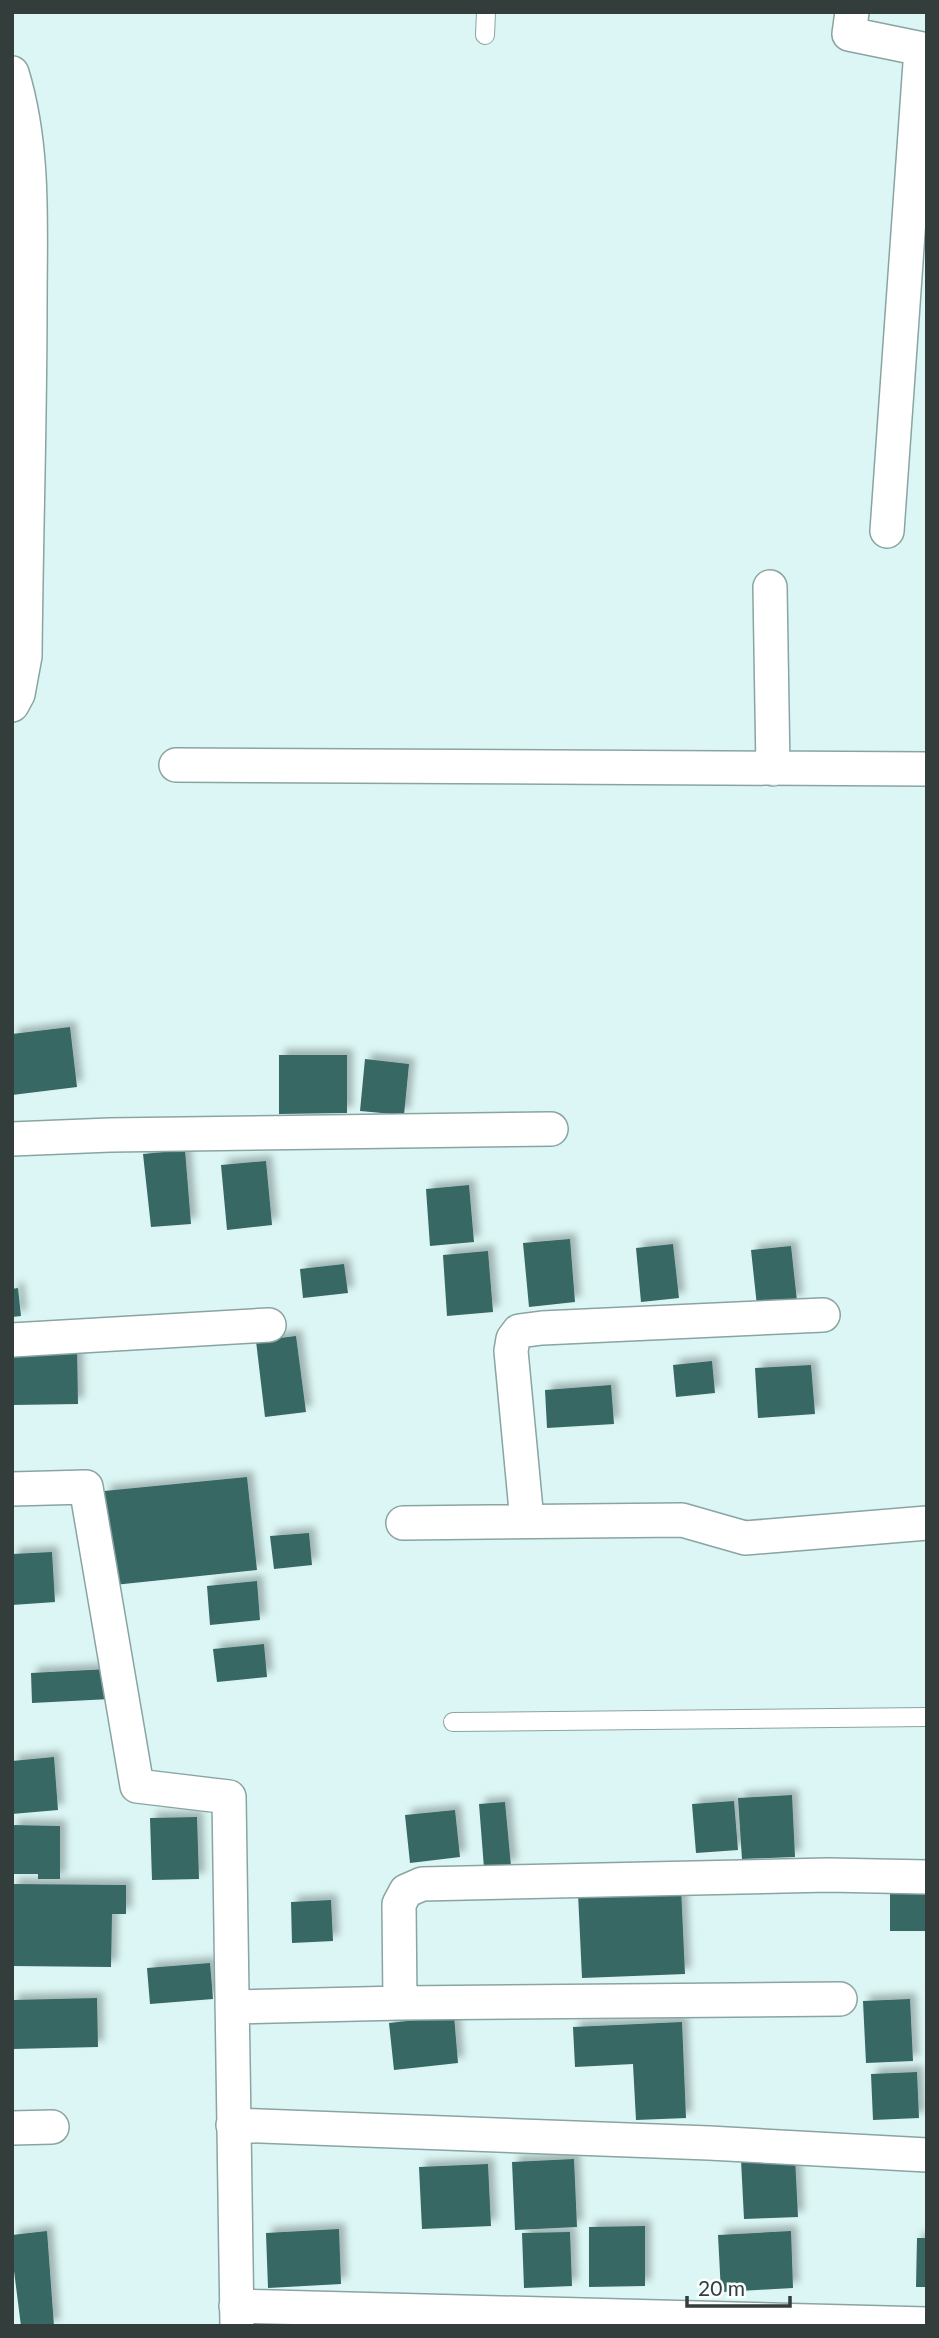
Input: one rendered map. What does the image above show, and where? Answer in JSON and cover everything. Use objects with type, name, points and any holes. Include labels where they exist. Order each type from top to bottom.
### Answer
[{"type":"street","points":[[852,12],[849,34],[924,50],[887,531]]},
{"type":"street","points":[[12,73],[21,101],[29,169],[30,361],[19,568],[26,656],[18,694],[12,705]]},
{"type":"street","points":[[771,587],[773,769]]},
{"type":"street","points":[[176,765],[927,769]]},
{"type":"street","points":[[12,1139],[110,1135],[551,1129]]},
{"type":"street","points":[[527,1521],[511,1359],[511,1344],[519,1331],[823,1315]]},
{"type":"street","points":[[12,1340],[269,1325]]},
{"type":"street","points":[[12,1489],[86,1487],[137,1786],[229,1797],[236,2316],[927,2324]]},
{"type":"street","points":[[403,1523],[682,1520],[745,1538],[927,1523]]},
{"type":"street","points":[[400,2003],[399,1904],[405,1891],[422,1884],[828,1875],[927,1877]]},
{"type":"street","points":[[232,2007],[840,1999]]},
{"type":"street","points":[[233,2125],[709,2143],[927,2155]]},
{"type":"street","points":[[12,2127],[52,2127]]},
{"type":"lane","points":[[485,35],[486,12]]},
{"type":"lane","points":[[453,1721],[927,1717]]},
{"type":"building","points":[[70,1027],[77,1087],[12,1095],[12,1034]]},
{"type":"building","points":[[279,1055],[347,1055],[347,1113],[279,1114]]},
{"type":"building","points":[[365,1059],[409,1064],[404,1115],[360,1111]]},
{"type":"building","points":[[185,1150],[191,1224],[151,1227],[143,1154]]},
{"type":"building","points":[[266,1161],[272,1225],[227,1230],[221,1165]]},
{"type":"building","points":[[469,1185],[474,1242],[430,1246],[426,1189]]},
{"type":"building","points":[[570,1239],[575,1302],[529,1307],[523,1243]]},
{"type":"building","points":[[673,1244],[679,1298],[641,1302],[636,1248]]},
{"type":"building","points":[[791,1246],[797,1301],[757,1306],[751,1250]]},
{"type":"building","points":[[488,1251],[493,1312],[447,1316],[443,1255]]},
{"type":"building","points":[[344,1264],[348,1293],[303,1298],[300,1269]]},
{"type":"building","points":[[18,1288],[21,1316],[12,1317],[12,1289]]},
{"type":"building","points":[[296,1336],[306,1412],[265,1417],[256,1341]]},
{"type":"building","points":[[77,1345],[78,1404],[12,1405],[12,1346]]},
{"type":"building","points":[[712,1361],[715,1393],[676,1397],[673,1365]]},
{"type":"building","points":[[811,1365],[815,1414],[758,1418],[755,1368]]},
{"type":"building","points":[[611,1385],[614,1424],[547,1428],[545,1390]]},
{"type":"building","points":[[247,1477],[257,1570],[114,1585],[104,1491]]},
{"type":"building","points":[[309,1533],[312,1565],[274,1569],[270,1536]]},
{"type":"building","points":[[52,1552],[55,1602],[12,1605],[12,1554]]},
{"type":"building","points":[[257,1581],[260,1620],[210,1625],[207,1586]]},
{"type":"building","points":[[264,1644],[267,1677],[217,1682],[213,1649]]},
{"type":"building","points":[[109,1669],[110,1699],[32,1703],[31,1673]]},
{"type":"building","points":[[54,1757],[58,1810],[12,1814],[12,1761]]},
{"type":"building","points":[[792,1795],[795,1857],[742,1859],[738,1798]]},
{"type":"building","points":[[734,1801],[738,1850],[696,1853],[692,1804]]},
{"type":"building","points":[[505,1802],[511,1866],[484,1868],[479,1804]]},
{"type":"building","points":[[455,1810],[460,1857],[410,1863],[405,1815]]},
{"type":"building","points":[[197,1817],[199,1879],[152,1880],[150,1818]]},
{"type":"building","points":[[12,1825],[60,1826],[60,1879],[38,1879],[38,1874],[12,1874]]},
{"type":"building","points":[[890,1882],[927,1883],[927,1931],[890,1931]]},
{"type":"building","points":[[12,1884],[126,1885],[126,1914],[112,1914],[111,1967],[12,1966]]},
{"type":"building","points":[[681,1888],[685,1974],[582,1978],[578,1893]]},
{"type":"building","points":[[331,1900],[333,1941],[292,1943],[291,1902]]},
{"type":"building","points":[[210,1963],[213,1999],[150,2004],[147,1968]]},
{"type":"building","points":[[97,1998],[98,2047],[12,2049],[12,2000]]},
{"type":"building","points":[[910,1999],[913,2061],[866,2063],[863,2001]]},
{"type":"building","points":[[454,2016],[458,2063],[394,2070],[389,2023]]},
{"type":"building","points":[[682,2022],[686,2118],[636,2120],[633,2064],[575,2067],[573,2027]]},
{"type":"building","points":[[917,2072],[919,2118],[873,2120],[871,2074]]},
{"type":"building","points":[[795,2157],[798,2217],[744,2219],[741,2160]]},
{"type":"building","points":[[574,2159],[577,2227],[515,2230],[512,2162]]},
{"type":"building","points":[[488,2164],[491,2226],[422,2229],[419,2167]]},
{"type":"building","points":[[645,2226],[645,2286],[589,2287],[589,2227]]},
{"type":"building","points":[[339,2229],[341,2284],[268,2288],[266,2233]]},
{"type":"building","points":[[47,2231],[54,2326],[21,2326],[12,2235]]},
{"type":"building","points":[[791,2231],[793,2288],[721,2292],[718,2235]]},
{"type":"building","points":[[570,2232],[572,2286],[524,2288],[522,2233]]},
{"type":"building","points":[[917,2238],[927,2238],[927,2287],[916,2287]]}]
